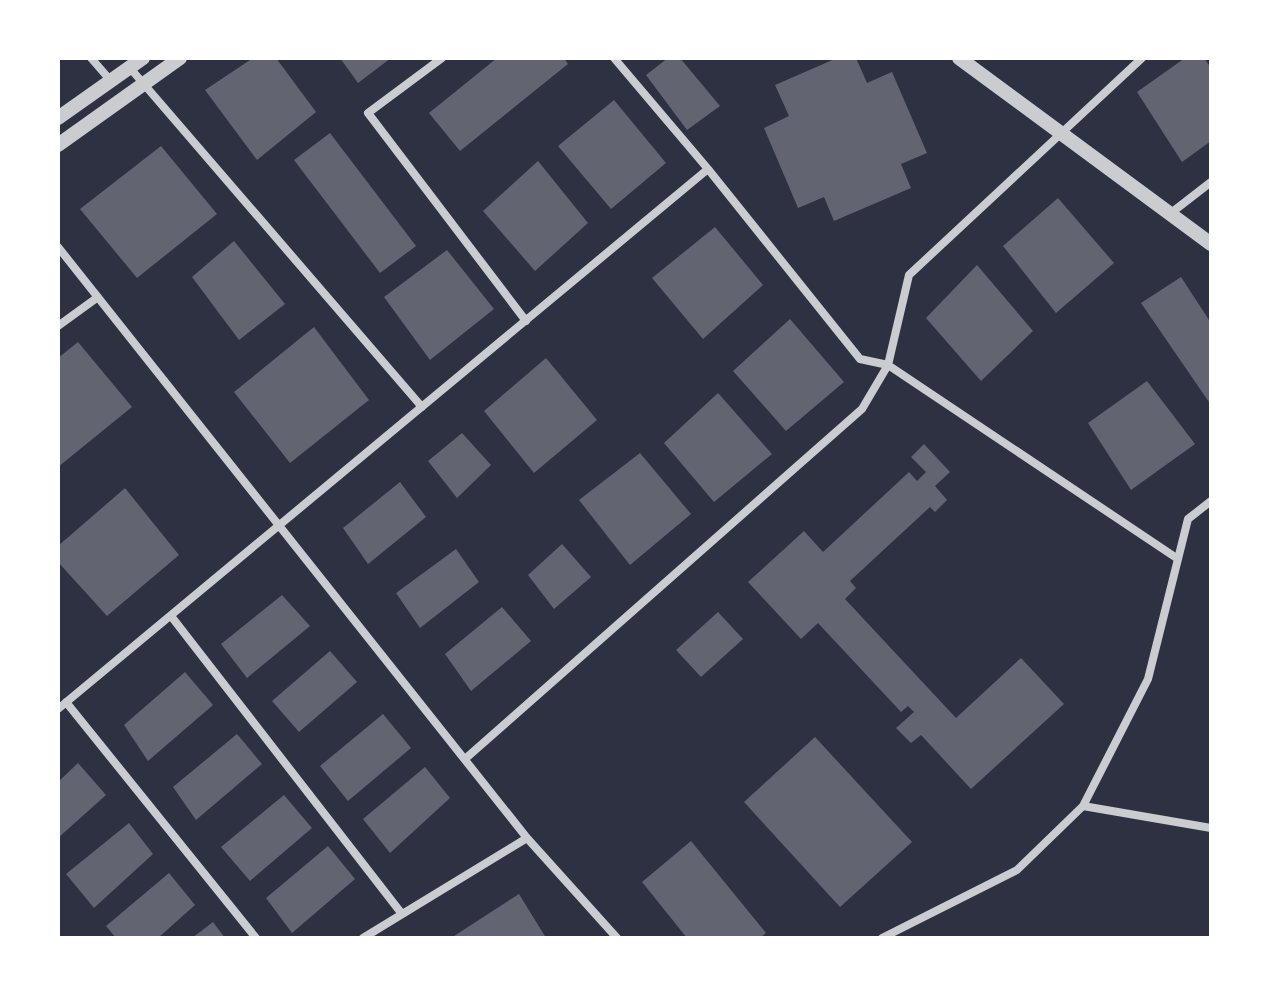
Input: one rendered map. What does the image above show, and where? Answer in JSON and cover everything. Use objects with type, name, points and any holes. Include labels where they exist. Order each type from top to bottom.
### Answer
[{"type":"street","points":[[91,58],[111,81]]},
{"type":"street","points":[[58,118],[143,58]]},
{"type":"street","points":[[58,145],[180,58]]},
{"type":"street","points":[[442,58],[368,113],[526,321]]},
{"type":"street","points":[[614,58],[708,169],[860,359],[888,365],[1178,559]]},
{"type":"street","points":[[959,58],[1211,244]]},
{"type":"street","points":[[465,759],[862,409],[888,365],[909,275],[1142,58]]},
{"type":"street","points":[[130,68],[422,407]]},
{"type":"street","points":[[58,709],[708,169]]},
{"type":"street","points":[[1171,213],[1211,182]]},
{"type":"street","points":[[58,247],[527,838],[617,938]]},
{"type":"street","points":[[58,326],[98,297]]},
{"type":"street","points":[[882,938],[1017,870],[1083,806],[1148,679],[1188,519],[1211,501]]},
{"type":"street","points":[[171,616],[402,914]]},
{"type":"street","points":[[66,702],[256,938]]},
{"type":"street","points":[[1083,806],[1211,828]]},
{"type":"street","points":[[363,938],[527,838]]},
{"type":"building","points":[[253,58],[276,58],[316,112],[257,160],[205,90]]},
{"type":"building","points":[[340,58],[391,58],[358,83]]},
{"type":"building","points":[[497,58],[564,58],[568,64],[460,151],[429,113]]},
{"type":"building","points":[[668,58],[680,58],[720,106],[687,130],[646,75]]},
{"type":"building","points":[[837,58],[856,58],[867,83],[892,72],[927,153],[901,164],[911,188],[834,221],[824,197],[798,208],[764,128],[789,116],[775,85]]},
{"type":"building","points":[[1185,58],[1204,58],[1211,68],[1211,141],[1182,162],[1137,92]]},
{"type":"building","points":[[614,100],[666,163],[611,209],[558,146]]},
{"type":"building","points":[[330,133],[416,246],[380,273],[294,160]]},
{"type":"building","points":[[161,146],[217,214],[137,278],[80,209]]},
{"type":"building","points":[[538,161],[588,223],[535,271],[483,211]]},
{"type":"building","points":[[1058,198],[1114,263],[1056,313],[1003,246]]},
{"type":"building","points":[[715,227],[763,285],[703,339],[652,278]]},
{"type":"building","points":[[234,241],[285,304],[239,340],[192,277]]},
{"type":"building","points":[[447,250],[494,309],[430,360],[384,297]]},
{"type":"building","points":[[977,265],[1033,331],[981,381],[926,318]]},
{"type":"building","points":[[1181,277],[1211,323],[1211,405],[1141,303]]},
{"type":"building","points":[[790,319],[844,382],[786,431],[733,371]]},
{"type":"building","points":[[314,327],[369,400],[290,463],[234,392]]},
{"type":"building","points":[[78,342],[132,407],[58,467],[58,358]]},
{"type":"building","points":[[546,358],[597,420],[534,473],[484,411]]},
{"type":"building","points":[[1147,381],[1195,444],[1131,490],[1088,423]]},
{"type":"building","points":[[718,393],[772,454],[714,502],[664,443]]},
{"type":"building","points":[[462,433],[491,465],[457,498],[428,461]]},
{"type":"building","points":[[924,444],[950,472],[935,486],[947,500],[935,512],[930,507],[850,581],[856,588],[845,599],[956,718],[1021,658],[1064,704],[971,789],[921,735],[911,743],[896,728],[914,712],[908,706],[901,712],[818,623],[801,639],[748,582],[804,531],[823,552],[909,472],[917,481],[926,472],[911,457]]},
{"type":"building","points":[[640,453],[691,514],[630,565],[579,500]]},
{"type":"building","points":[[400,482],[426,517],[368,564],[343,528]]},
{"type":"building","points":[[125,488],[179,555],[107,616],[58,562],[58,546]]},
{"type":"building","points":[[562,544],[591,577],[554,609],[528,575]]},
{"type":"building","points":[[456,549],[479,582],[420,628],[396,593]]},
{"type":"building","points":[[282,595],[310,626],[247,678],[221,644]]},
{"type":"building","points":[[502,607],[531,641],[471,691],[445,654]]},
{"type":"building","points":[[718,612],[743,639],[701,677],[676,650]]},
{"type":"building","points":[[330,651],[357,682],[299,732],[272,701]]},
{"type":"building","points":[[185,672],[213,705],[148,761],[124,725]]},
{"type":"building","points":[[383,714],[411,748],[348,801],[320,766]]},
{"type":"building","points":[[237,734],[262,764],[196,820],[173,787]]},
{"type":"building","points":[[815,737],[912,842],[840,907],[744,802]]},
{"type":"building","points":[[78,763],[106,795],[58,838],[58,782]]},
{"type":"building","points":[[425,767],[450,798],[390,853],[363,819]]},
{"type":"building","points":[[284,795],[312,828],[250,881],[221,847]]},
{"type":"building","points":[[129,823],[153,854],[94,908],[66,874]]},
{"type":"building","points":[[691,841],[766,933],[760,938],[687,938],[642,882]]},
{"type":"building","points":[[328,846],[355,879],[292,933],[266,898]]},
{"type":"building","points":[[169,873],[195,905],[158,938],[116,938],[106,926]]},
{"type":"building","points":[[519,894],[546,938],[451,938]]},
{"type":"building","points":[[213,922],[225,938],[192,938]]}]
